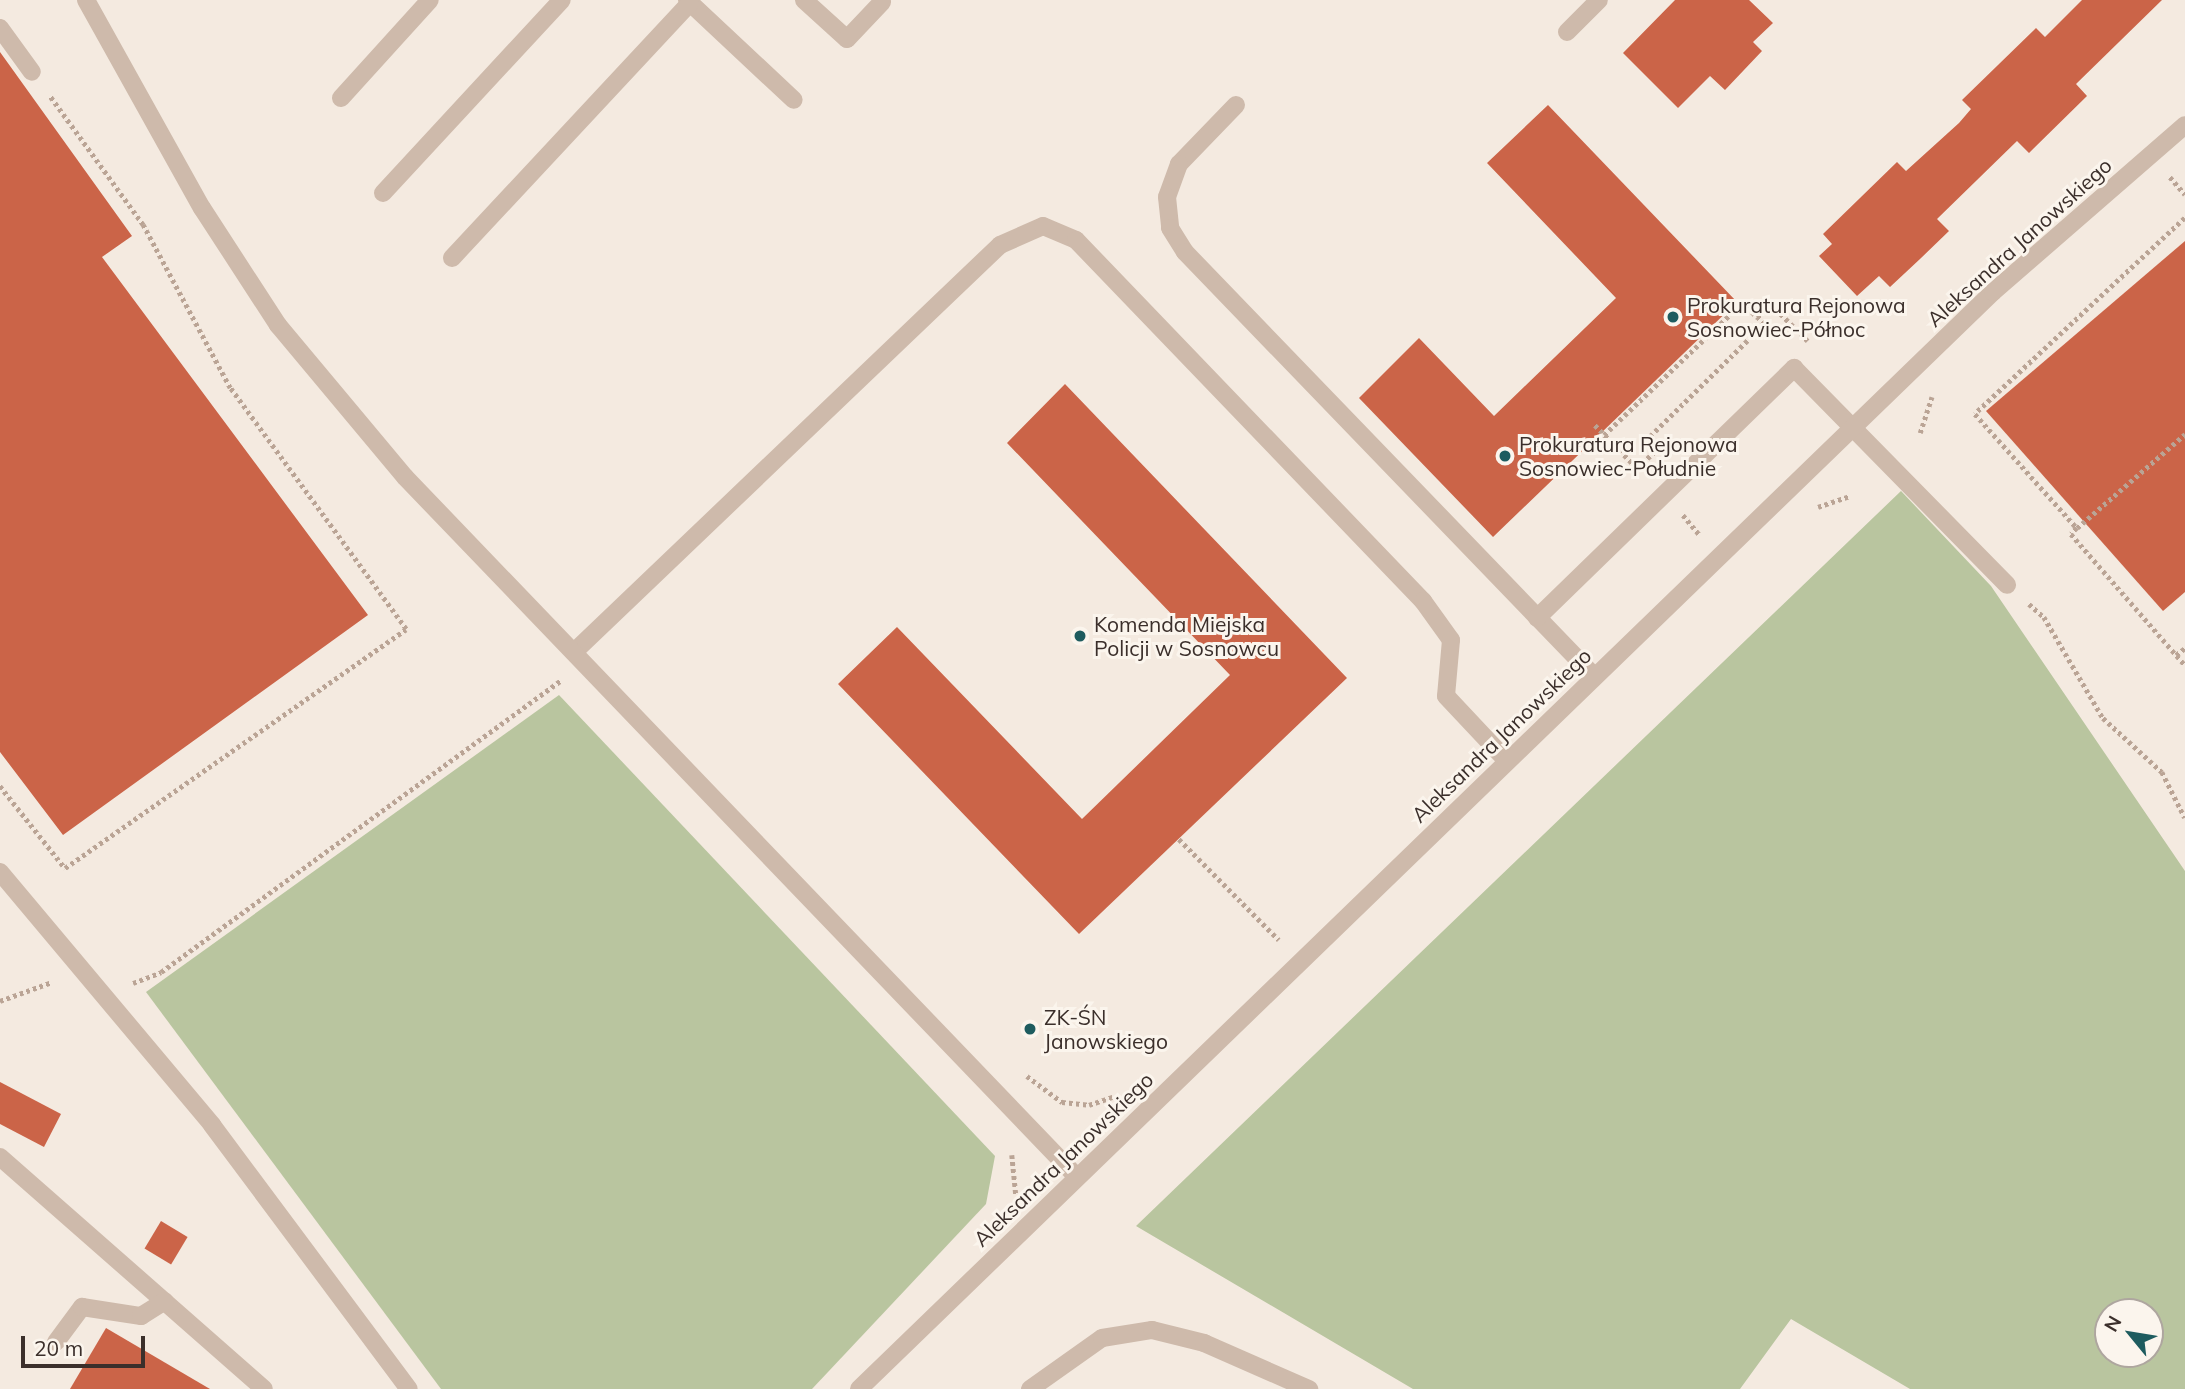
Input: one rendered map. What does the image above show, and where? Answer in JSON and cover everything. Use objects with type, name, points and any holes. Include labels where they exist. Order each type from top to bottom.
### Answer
[{"type":"street","points":[[86,0],[202,208],[278,326],[405,477],[1077,1177]]},
{"type":"street","points":[[341,98],[430,0]]},
{"type":"street","points":[[383,193],[562,0]]},
{"type":"street","points":[[804,0],[847,39],[882,2]]},
{"type":"street","points":[[1567,32],[1599,0]]},
{"type":"street","points":[[452,258],[688,1],[794,100]]},
{"type":"street","points":[[0,27],[32,72]]},
{"type":"street","points":[[1236,105],[1179,164],[1167,197],[1170,228],[1185,252],[1594,676]]},
{"type":"street","name":"Aleksandra Janowskiego","points":[[859,1389],[1993,292],[2185,125]]},
{"type":"street","points":[[574,652],[1000,245],[1043,226],[1076,240],[1423,601],[1451,640],[1446,696],[1507,761]]},
{"type":"street","points":[[1537,618],[1794,368],[2007,585]]},
{"type":"street","points":[[0,872],[212,1125],[409,1389]]},
{"type":"street","points":[[0,1157],[264,1389]]},
{"type":"street","points":[[56,1342],[82,1307],[141,1316],[164,1301]]},
{"type":"street","points":[[1030,1389],[1102,1338],[1152,1330],[1204,1343],[1309,1389]]},
{"type":"path","points":[[0,786],[65,868],[406,629],[230,388],[143,225],[32,72]]},
{"type":"path","points":[[2169,177],[2185,194]]},
{"type":"path","points":[[2077,527],[1975,414],[2185,218]]},
{"type":"path","points":[[1604,435],[1743,302],[1764,324],[1645,441],[1655,451],[1637,468]]},
{"type":"path","points":[[1757,317],[1771,304],[1818,351]]},
{"type":"path","points":[[1595,425],[1630,461]]},
{"type":"path","points":[[2185,434],[2071,534],[2185,665]]},
{"type":"path","points":[[2007,585],[2044,617],[2103,718],[2162,772],[2185,818]]},
{"type":"path","points":[[2176,655],[2185,648]]},
{"type":"path","points":[[123,982],[161,972],[563,678]]},
{"type":"path","points":[[1179,839],[1283,944]]},
{"type":"path","points":[[0,1001],[66,980]]},
{"type":"green space","points":[[1901,491],[1991,586],[2185,871],[2185,1389],[1910,1389],[1791,1319],[1740,1389],[1413,1389],[1136,1226]]},
{"type":"green space","points":[[559,695],[995,1156],[986,1204],[812,1389],[441,1389],[146,992]]},
{"type":"building","points":[[1675,0],[1749,0],[1773,23],[1753,42],[1762,51],[1725,90],[1710,76],[1678,108],[1623,53]]},
{"type":"building","points":[[2082,0],[2162,0],[2076,84],[2087,96],[2029,153],[2017,141],[1937,219],[1949,231],[1890,287],[1879,276],[1857,296],[1819,256],[1832,244],[1823,234],[1897,162],[1906,171],[1959,123],[1971,109],[1962,100],[2036,28],[2045,37]]},
{"type":"building","points":[[0,52],[132,236],[102,257],[368,615],[63,835],[0,752]]},
{"type":"building","points":[[1548,105],[1737,302],[1493,537],[1359,398],[1419,338],[1494,416],[1616,298],[1487,163]]},
{"type":"building","points":[[2185,241],[2185,592],[2163,611],[1986,411]]},
{"type":"building","points":[[1065,384],[1347,678],[1079,934],[838,684],[897,627],[1082,819],[1230,675],[1007,443]]},
{"type":"building","points":[[0,1082],[61,1114],[44,1147],[0,1124]]},
{"type":"building","points":[[161,1221],[188,1237],[171,1264],[145,1248]]},
{"type":"building","points":[[106,1328],[210,1389],[70,1389]]},
{"type":"place","name":"Prokuratura Rejonowa Sosnowiec-Północ","points":[[1673,317]]},
{"type":"place","name":"Prokuratura Rejonowa Sosnowiec-Południe","points":[[1505,456]]},
{"type":"place","name":"Komenda Miejska Policji w Sosnowcu","points":[[1080,636]]},
{"type":"place","name":"ZK-ŚN Janowskiego","points":[[1030,1029]]}]
